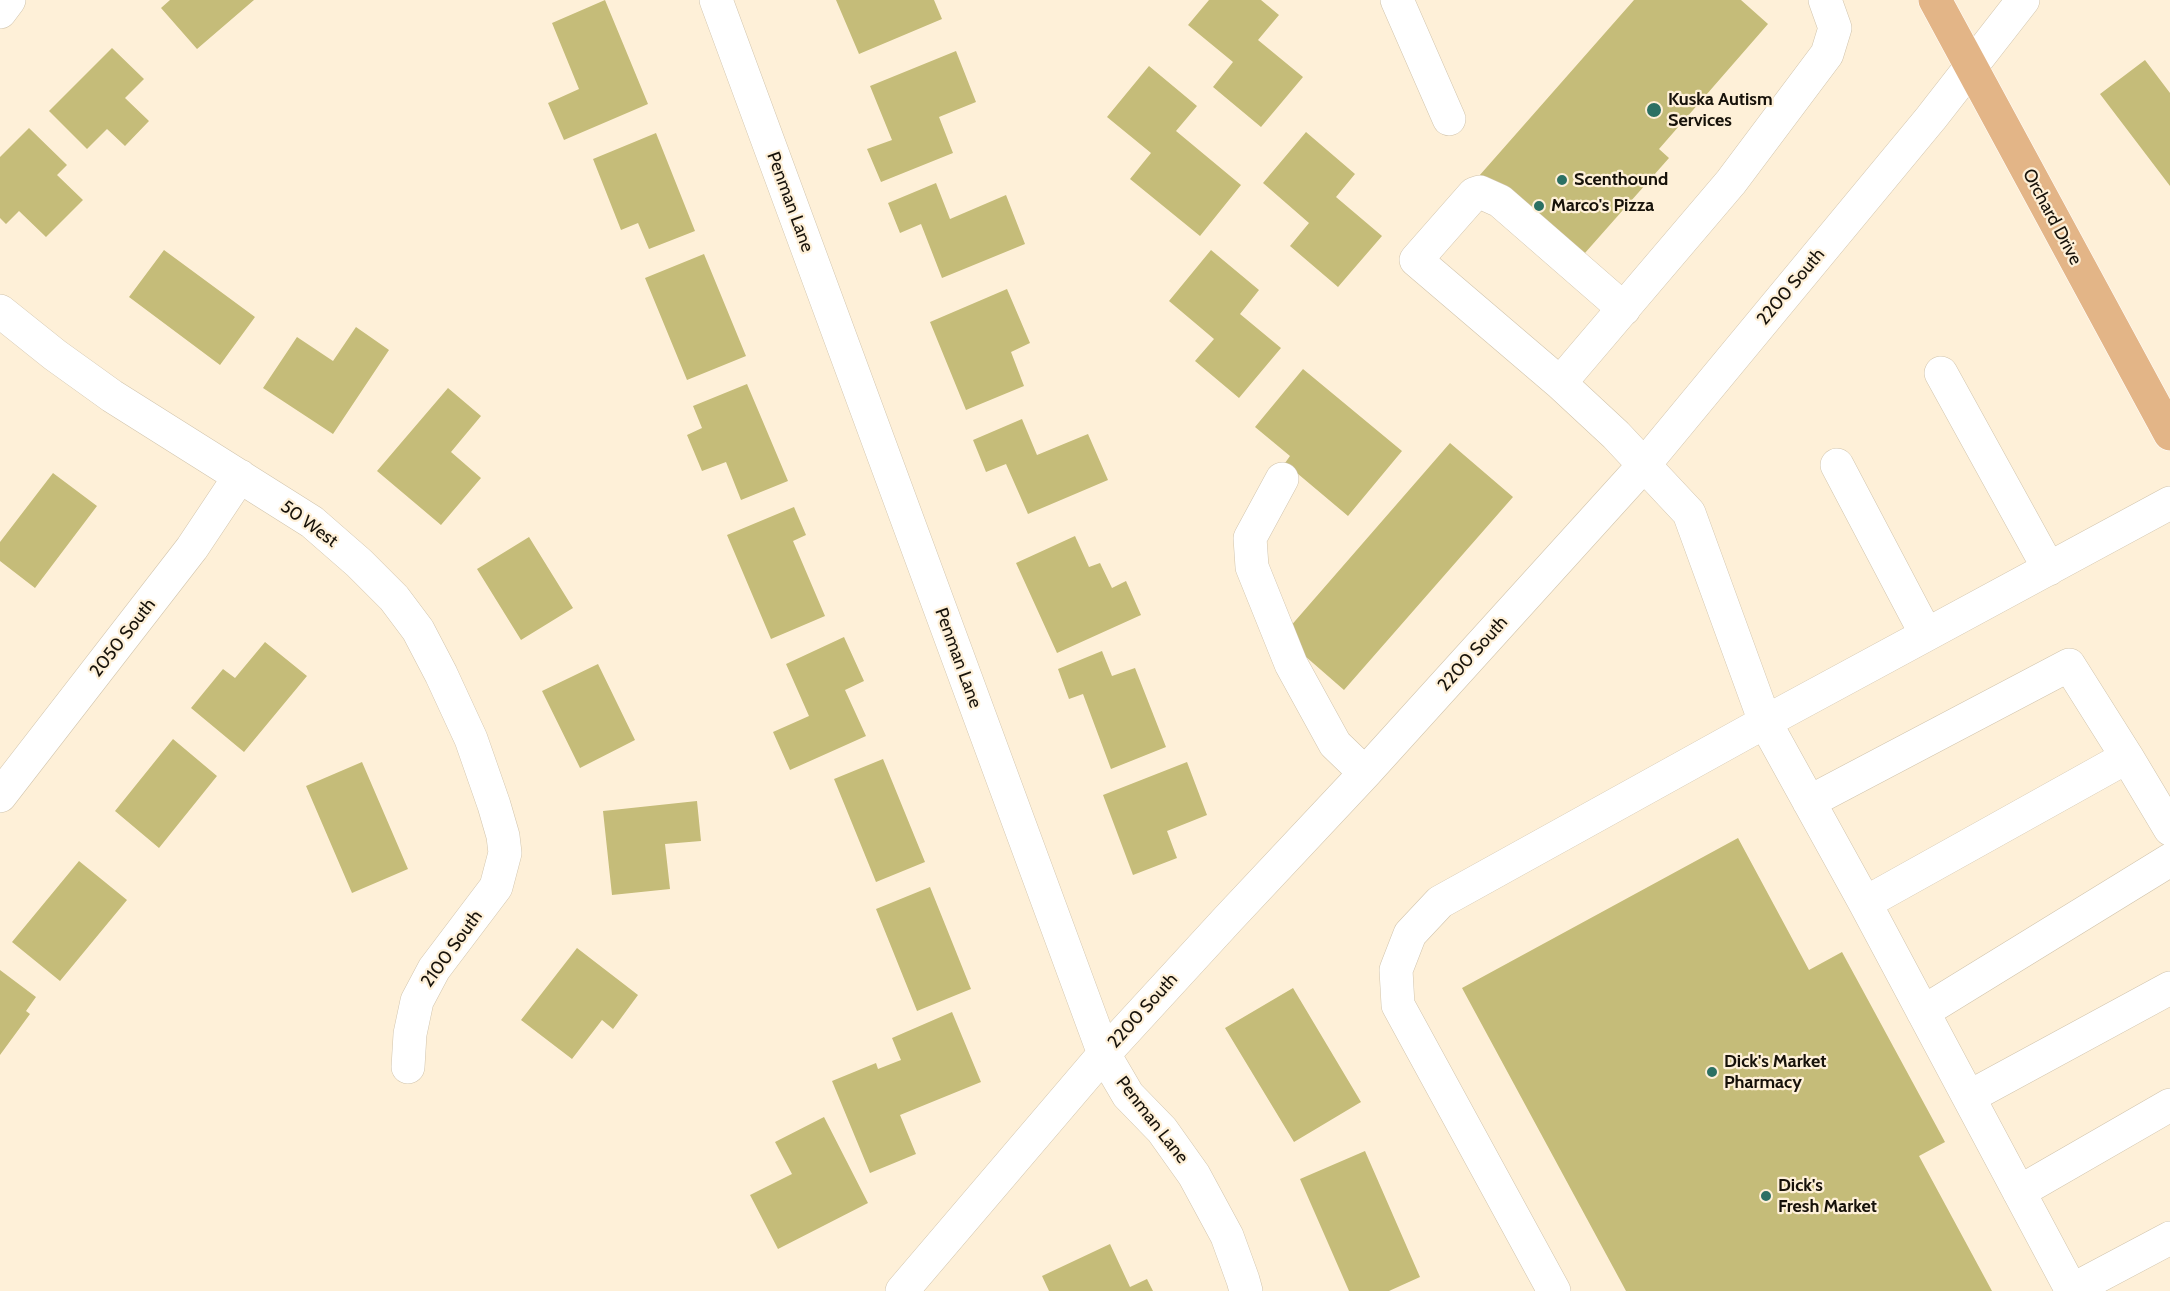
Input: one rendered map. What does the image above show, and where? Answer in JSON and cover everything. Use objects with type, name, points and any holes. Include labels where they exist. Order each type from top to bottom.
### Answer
[{"type":"main road","name":"Orchard Drive","points":[[1935,0],[2170,434]]},
{"type":"street","points":[[0,12],[9,0]]},
{"type":"street","name":"Penman Lane","points":[[716,0],[1104,1054],[1128,1095],[1162,1130],[1194,1175],[1227,1236],[1246,1291]]},
{"type":"street","points":[[1397,0],[1449,119]]},
{"type":"street","points":[[1560,383],[1731,182],[1827,54],[1835,28],[1825,0]]},
{"type":"street","name":"2200 South","points":[[902,1291],[1104,1054],[1365,773],[1644,465],[1924,127],[2023,0]]},
{"type":"street","points":[[1624,309],[1500,201],[1480,192],[1474,194],[1416,260],[1560,383],[1616,435],[1689,513],[1765,722],[1865,903],[2072,1291],[2170,1238]]},
{"type":"street","name":"50 West","points":[[0,311],[112,396],[312,522],[359,563],[394,598],[418,630],[471,739],[503,836]]},
{"type":"street","points":[[1941,373],[2049,569]]},
{"type":"street","points":[[1837,465],[1926,634]]},
{"type":"street","name":"2050 South","points":[[0,796],[192,548],[240,476]]},
{"type":"street","points":[[1282,479],[1250,538],[1252,567],[1291,664],[1335,744],[1365,773]]},
{"type":"street","points":[[1554,1291],[1398,1005],[1396,970],[1410,934],[1440,902],[1926,634],[2170,503]]},
{"type":"street","points":[[1809,802],[2069,664],[2170,830]]},
{"type":"street","points":[[1865,903],[2127,757]]},
{"type":"street","name":"2100 South","points":[[408,1067],[410,1034],[417,1000],[434,969],[496,887],[505,853],[503,836]]},
{"type":"street","points":[[1923,1012],[2170,860]]},
{"type":"street","points":[[1969,1097],[2170,988]]},
{"type":"street","points":[[2019,1192],[2170,1105]]},
{"type":"building","points":[[170,0],[254,0],[197,49],[161,8]]},
{"type":"building","points":[[605,0],[648,104],[564,140],[548,103],[579,89],[552,23]]},
{"type":"building","points":[[836,0],[934,0],[942,19],[859,54]]},
{"type":"building","points":[[1209,0],[1261,0],[1279,15],[1258,40],[1303,77],[1261,127],[1213,87],[1233,62],[1188,25]]},
{"type":"building","points":[[1634,0],[1741,0],[1768,24],[1659,149],[1669,158],[1577,262],[1479,176]]},
{"type":"building","points":[[112,48],[144,79],[125,98],[149,121],[125,146],[107,129],[87,149],[49,111]]},
{"type":"building","points":[[956,51],[976,102],[939,117],[953,153],[881,182],[867,149],[892,140],[870,86]]},
{"type":"building","points":[[2145,60],[2170,93],[2170,186],[2100,94]]},
{"type":"building","points":[[1149,66],[1197,106],[1176,131],[1241,185],[1200,236],[1130,179],[1151,153],[1107,117]]},
{"type":"building","points":[[29,128],[67,165],[57,175],[83,200],[46,237],[19,211],[6,224],[0,218],[0,157]]},
{"type":"building","points":[[1306,132],[1355,174],[1336,197],[1382,236],[1338,287],[1290,246],[1309,223],[1263,183]]},
{"type":"building","points":[[656,133],[695,231],[649,249],[638,223],[621,230],[593,159]]},
{"type":"building","points":[[936,183],[950,219],[1006,195],[1025,244],[942,278],[921,224],[900,233],[888,203]]},
{"type":"building","points":[[164,250],[255,317],[220,365],[129,297]]},
{"type":"building","points":[[1211,250],[1259,290],[1240,314],[1281,348],[1239,398],[1195,361],[1214,339],[1169,301]]},
{"type":"building","points":[[704,254],[746,356],[687,380],[645,278]]},
{"type":"building","points":[[1007,289],[1030,343],[1011,352],[1024,386],[966,410],[930,322]]},
{"type":"building","points":[[356,327],[389,350],[333,434],[263,388],[297,337],[333,361]]},
{"type":"building","points":[[1303,369],[1402,451],[1348,516],[1285,463],[1290,456],[1255,427]]},
{"type":"building","points":[[747,384],[788,481],[741,500],[726,462],[702,471],[687,435],[702,428],[693,406]]},
{"type":"building","points":[[448,388],[481,416],[451,452],[481,478],[441,525],[377,471]]},
{"type":"building","points":[[1022,419],[1037,455],[1088,434],[1108,480],[1028,514],[1006,464],[986,472],[973,440]]},
{"type":"building","points":[[1450,443],[1513,497],[1344,690],[1282,636]]},
{"type":"building","points":[[53,473],[97,506],[35,588],[0,561],[0,542]]},
{"type":"building","points":[[794,507],[806,535],[793,541],[825,616],[771,639],[727,535]]},
{"type":"building","points":[[1075,536],[1089,567],[1100,563],[1112,588],[1126,581],[1141,615],[1057,653],[1016,563]]},
{"type":"building","points":[[529,537],[573,608],[521,640],[477,569]]},
{"type":"building","points":[[844,637],[864,681],[845,690],[866,736],[790,770],[773,732],[809,716],[786,664]]},
{"type":"building","points":[[265,642],[307,676],[244,752],[191,708],[223,669],[235,678]]},
{"type":"building","points":[[1102,651],[1112,676],[1135,668],[1166,747],[1111,769],[1083,694],[1069,699],[1058,669]]},
{"type":"building","points":[[598,664],[635,740],[580,768],[542,691]]},
{"type":"building","points":[[173,739],[217,776],[159,848],[115,811]]},
{"type":"building","points":[[883,759],[925,862],[876,882],[834,779]]},
{"type":"building","points":[[362,762],[408,869],[352,893],[306,786]]},
{"type":"building","points":[[1187,762],[1207,815],[1167,831],[1177,858],[1133,875],[1103,795]]},
{"type":"building","points":[[697,801],[701,841],[665,844],[670,889],[612,895],[603,811]]},
{"type":"building","points":[[1738,838],[1809,970],[1842,952],[1945,1142],[1919,1156],[1992,1291],[1626,1291],[1462,988]]},
{"type":"building","points":[[79,861],[127,900],[60,981],[12,942]]},
{"type":"building","points":[[930,887],[971,989],[917,1011],[876,909]]},
{"type":"building","points":[[577,948],[638,995],[613,1029],[602,1020],[572,1059],[521,1020]]},
{"type":"building","points":[[0,970],[36,997],[26,1011],[30,1014],[0,1055]]},
{"type":"building","points":[[1293,988],[1361,1102],[1294,1142],[1225,1028]]},
{"type":"building","points":[[952,1012],[981,1082],[900,1115],[916,1154],[870,1173],[832,1081],[876,1063],[878,1069],[901,1060],[892,1038]]},
{"type":"building","points":[[824,1117],[868,1203],[778,1249],[750,1195],[792,1174],[775,1142]]},
{"type":"building","points":[[1365,1151],[1420,1277],[1389,1291],[1349,1291],[1300,1179]]},
{"type":"building","points":[[1110,1244],[1130,1287],[1147,1279],[1153,1291],[1049,1291],[1042,1276]]},
{"type":"place","name":"Kuska Autism Services","points":[[1654,110]]},
{"type":"place","name":"Scenthound","points":[[1562,180]]},
{"type":"place","name":"Marco's Pizza","points":[[1539,206]]},
{"type":"place","name":"Dick's Market Pharmacy","points":[[1712,1072]]},
{"type":"place","name":"Dick's Fresh Market","points":[[1766,1196]]}]
